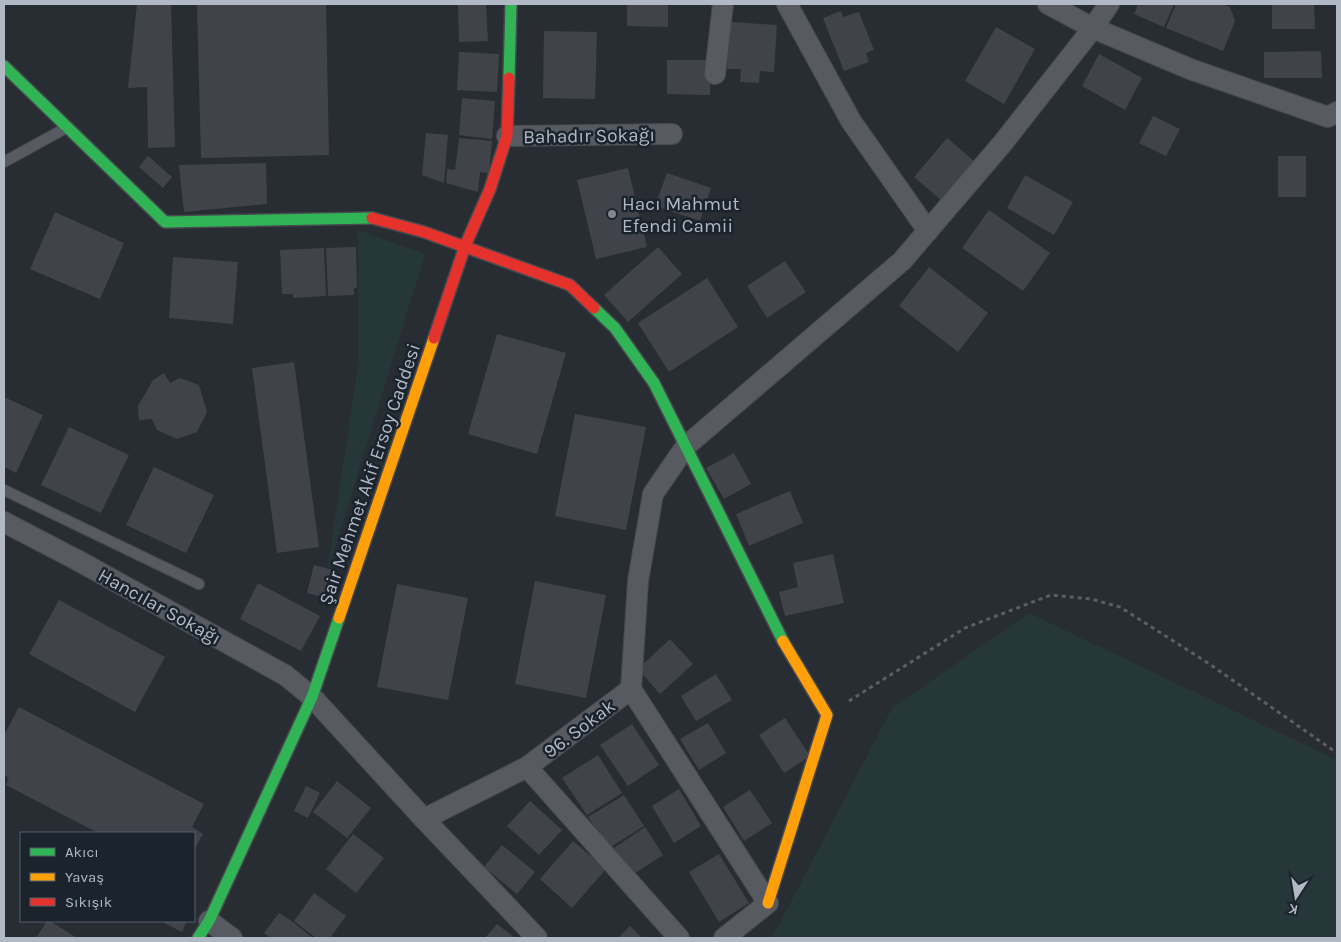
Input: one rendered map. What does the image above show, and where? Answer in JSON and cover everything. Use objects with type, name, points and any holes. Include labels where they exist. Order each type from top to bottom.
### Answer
[{"type":"street","name":"Şair Mehmet Akif Ersoy Caddesi","points":[[198,938],[209,921],[312,697],[465,246],[490,189],[508,136],[511,4]]},
{"type":"street","points":[[715,74],[723,4]]},
{"type":"street","points":[[788,4],[850,121],[928,230]]},
{"type":"street","points":[[1048,4],[1093,28],[1190,69],[1328,117],[1337,112]]},
{"type":"street","points":[[768,903],[631,690],[638,581],[653,494],[686,446],[902,261],[1002,144],[1093,28],[1109,4]]},
{"type":"street","points":[[4,66],[165,222],[373,218],[465,246],[570,285],[615,328],[654,383],[773,623],[827,715],[768,903],[724,938]]},
{"type":"street","name":"Bahadır Sokağı","points":[[508,136],[672,134]]},
{"type":"street","name":"Hancılar Sokağı","points":[[4,522],[77,560],[285,675],[312,697],[537,938]]},
{"type":"street","name":"96. Sokak","points":[[424,819],[527,767],[631,690]]},
{"type":"street","points":[[527,767],[679,938]]},
{"type":"street","points":[[209,921],[232,938]]},
{"type":"lane","points":[[4,162],[67,127]]},
{"type":"lane","points":[[4,490],[199,584]]},
{"type":"path","points":[[827,715],[965,628],[1051,595],[1091,599],[1120,607],[1208,663],[1337,753]]},
{"type":"shaded area","points":[[358,230],[425,254],[326,578],[359,359]]},
{"type":"shaded area","points":[[1029,613],[1337,760],[1337,938],[772,938],[892,708]]},
{"type":"building","points":[[137,4],[171,4],[175,147],[148,148],[147,87],[128,88]]},
{"type":"building","points":[[197,4],[326,4],[329,155],[201,158]]},
{"type":"building","points":[[486,4],[488,41],[459,42],[458,5]]},
{"type":"building","points":[[627,4],[668,4],[668,27],[627,26]]},
{"type":"building","points":[[1138,4],[1174,4],[1164,27],[1134,14]]},
{"type":"building","points":[[1176,4],[1221,4],[1230,7],[1235,21],[1223,51],[1166,28]]},
{"type":"building","points":[[1272,4],[1314,4],[1315,29],[1272,29]]},
{"type":"building","points":[[841,11],[843,17],[859,12],[874,50],[866,53],[869,62],[844,71],[823,18]]},
{"type":"building","points":[[730,22],[777,25],[774,72],[760,71],[759,83],[740,82],[741,69],[727,69]]},
{"type":"building","points":[[996,27],[1035,49],[1004,104],[965,81]]},
{"type":"building","points":[[544,31],[597,32],[595,99],[543,98]]},
{"type":"building","points":[[1321,51],[1322,78],[1264,78],[1264,52]]},
{"type":"building","points":[[459,52],[499,54],[497,92],[457,90]]},
{"type":"building","points":[[1099,54],[1142,78],[1125,110],[1082,86]]},
{"type":"building","points":[[667,60],[710,60],[710,95],[667,94]]},
{"type":"building","points":[[462,98],[495,101],[492,139],[459,135]]},
{"type":"building","points":[[1153,116],[1180,129],[1166,156],[1139,143]]},
{"type":"building","points":[[426,133],[448,135],[444,183],[422,175]]},
{"type":"building","points":[[459,138],[492,141],[489,173],[480,172],[478,192],[446,183],[447,169],[455,170]]},
{"type":"building","points":[[947,138],[974,161],[941,200],[914,177]]},
{"type":"building","points":[[148,156],[172,177],[163,188],[139,167]]},
{"type":"building","points":[[1278,156],[1306,156],[1306,197],[1278,197]]},
{"type":"building","points":[[266,163],[267,204],[184,212],[179,165]]},
{"type":"building","name":"Hacı Mahmut Efendi Camii","points":[[628,168],[647,247],[596,259],[577,180]]},
{"type":"building","points":[[667,173],[711,188],[700,221],[655,206]]},
{"type":"building","points":[[1025,175],[1073,202],[1054,235],[1007,208]]},
{"type":"building","points":[[989,210],[1050,253],[1023,291],[962,248]]},
{"type":"building","points":[[55,212],[124,243],[100,299],[30,269]]},
{"type":"building","points":[[356,247],[357,288],[354,288],[354,295],[328,296],[326,248]]},
{"type":"building","points":[[658,247],[682,274],[628,322],[604,295]]},
{"type":"building","points":[[324,248],[326,296],[293,298],[293,294],[282,294],[280,250]]},
{"type":"building","points":[[173,257],[238,262],[233,324],[169,318]]},
{"type":"building","points":[[785,261],[806,292],[767,318],[747,286]]},
{"type":"building","points":[[929,267],[988,313],[958,352],[899,306]]},
{"type":"building","points":[[707,278],[738,327],[669,372],[638,323]]},
{"type":"building","points":[[497,334],[566,353],[537,454],[468,434]]},
{"type":"building","points":[[294,362],[319,547],[277,553],[252,368]]},
{"type":"building","points":[[164,373],[170,383],[180,378],[199,385],[207,412],[197,432],[177,439],[157,430],[152,419],[139,420],[138,406],[153,380]]},
{"type":"building","points":[[4,397],[43,415],[16,473],[4,467]]},
{"type":"building","points":[[575,414],[646,427],[626,530],[555,516]]},
{"type":"building","points":[[69,427],[129,455],[101,513],[41,485]]},
{"type":"building","points":[[734,453],[751,484],[724,499],[706,468]]},
{"type":"building","points":[[154,467],[214,495],[186,553],[126,525]]},
{"type":"building","points":[[790,491],[803,523],[749,546],[736,514]]},
{"type":"building","points":[[833,554],[844,603],[785,616],[779,592],[798,587],[793,563]]},
{"type":"building","points":[[314,565],[337,571],[330,599],[307,593]]},
{"type":"building","points":[[535,581],[606,595],[586,698],[515,684]]},
{"type":"building","points":[[258,583],[320,616],[301,651],[240,619]]},
{"type":"building","points":[[397,584],[468,598],[448,700],[377,687]]},
{"type":"building","points":[[59,600],[165,657],[135,712],[29,654]]},
{"type":"building","points":[[670,639],[693,664],[660,694],[638,669]]},
{"type":"building","points":[[716,674],[732,700],[696,721],[681,696]]},
{"type":"building","points":[[19,707],[204,804],[192,827],[203,834],[195,848],[195,832],[96,832],[6,785],[9,778],[4,775],[4,735]]},
{"type":"building","points":[[785,718],[810,756],[784,773],[759,735]]},
{"type":"building","points":[[708,723],[726,753],[699,770],[680,739]]},
{"type":"building","points":[[632,724],[659,765],[628,786],[600,745]]},
{"type":"building","points":[[598,755],[622,793],[587,815],[562,778]]},
{"type":"building","points":[[337,781],[371,808],[347,838],[313,812]]},
{"type":"building","points":[[306,786],[320,793],[308,818],[294,811]]},
{"type":"building","points":[[679,789],[701,826],[674,843],[652,806]]},
{"type":"building","points":[[750,790],[772,823],[744,841],[723,807]]},
{"type":"building","points":[[624,795],[644,826],[609,848],[588,817]]},
{"type":"building","points":[[530,801],[562,830],[539,855],[507,826]]},
{"type":"building","points":[[645,827],[663,855],[632,875],[614,848]]},
{"type":"building","points":[[353,834],[384,858],[356,893],[326,869]]},
{"type":"building","points":[[573,841],[606,869],[572,908],[540,879]]},
{"type":"building","points":[[502,845],[535,872],[517,894],[484,867]]},
{"type":"building","points":[[719,854],[749,903],[719,922],[689,872]]},
{"type":"building","points":[[314,893],[346,916],[330,938],[316,938],[294,921]]},
{"type":"building","points":[[279,913],[313,938],[271,938],[264,933]]},
{"type":"building","points":[[46,922],[52,922],[77,938],[36,938]]},
{"type":"building","points":[[162,922],[187,922],[182,932]]},
{"type":"building","points":[[497,924],[515,938],[485,938]]},
{"type":"building","points":[[630,926],[642,938],[618,938]]},
{"type":"traffic: fast","points":[[509,78],[511,4]]},
{"type":"traffic: fast","points":[[4,66],[165,222],[372,218]]},
{"type":"traffic: fast","points":[[594,308],[615,328],[654,383],[783,641]]},
{"type":"traffic: fast","points":[[198,938],[209,921],[312,697],[339,618]]},
{"type":"traffic: slow","points":[[339,618],[434,338]]},
{"type":"traffic: slow","points":[[768,903],[827,715],[783,641]]},
{"type":"traffic: jam","points":[[434,338],[465,246],[490,189],[507,136],[509,78]]},
{"type":"traffic: jam","points":[[372,218],[424,232],[570,285],[594,308]]},
{"type":"place","name":"Hacı Mahmut Efendi Camii","points":[[612,214]]}]
